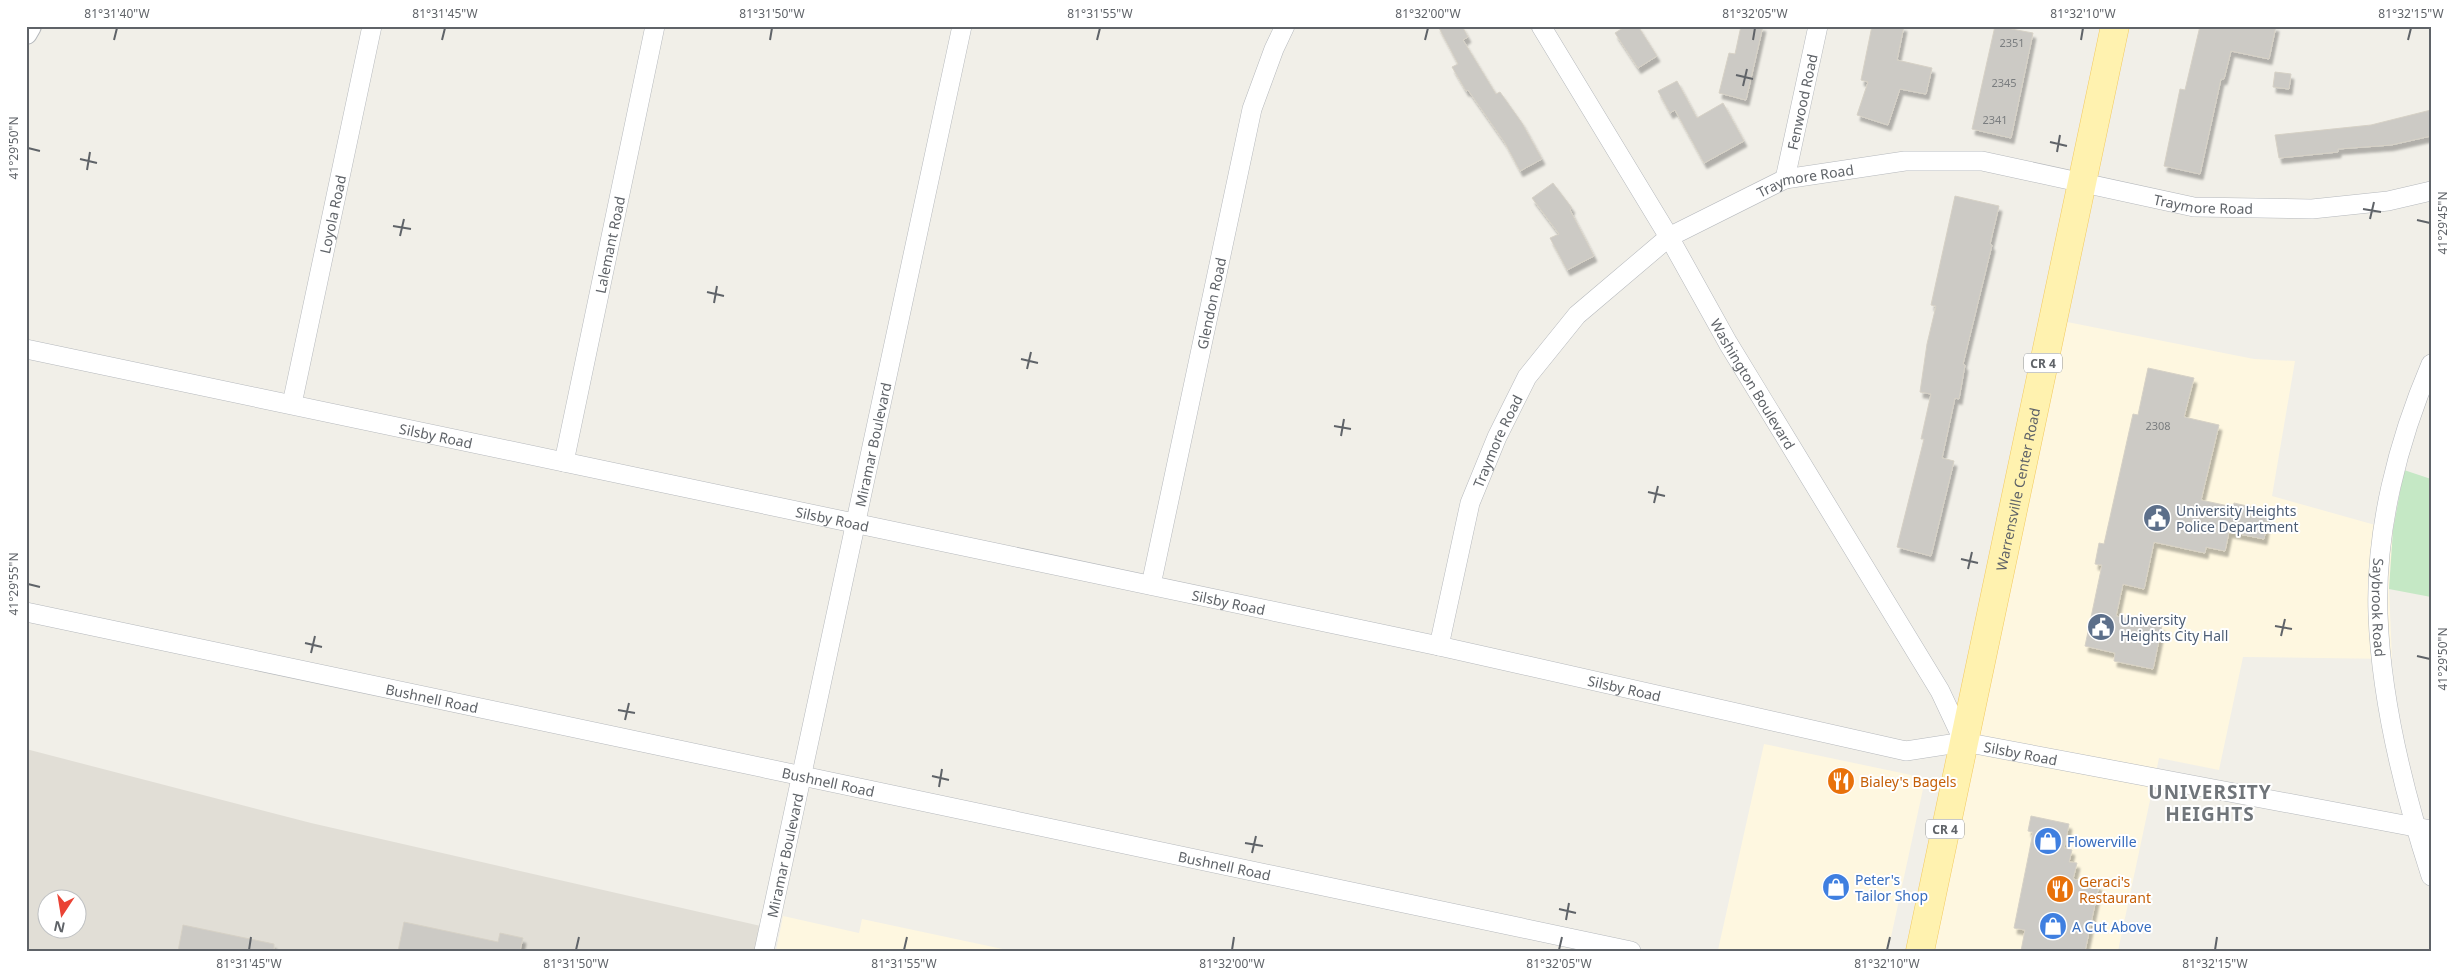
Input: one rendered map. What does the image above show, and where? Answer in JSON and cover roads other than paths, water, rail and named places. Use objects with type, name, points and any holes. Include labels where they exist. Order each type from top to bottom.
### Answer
[{"type":"main road","name":"Warrensville Center Road","points":[[1920,951],[2115,26]]},
{"type":"street","points":[[26,33],[30,26]]},
{"type":"street","name":"Loyola Road","points":[[292,404],[372,26]]},
{"type":"street","name":"Lalemant Road","points":[[564,462],[655,26]]},
{"type":"street","name":"Miramar Boulevard","points":[[764,951],[854,522],[962,26]]},
{"type":"street","name":"Glendon Road","points":[[1151,585],[1252,109],[1274,49],[1285,26]]},
{"type":"street","name":"Washington Boulevard","points":[[1541,26],[1669,237],[1728,343],[1940,691],[1964,742]]},
{"type":"street","name":"Fenwood Road","points":[[1784,179],[1818,26]]},
{"type":"street","name":"Traymore Road","points":[[1440,646],[1470,503],[1498,437],[1527,377],[1577,315],[1669,237],[1784,179],[1905,161],[1982,161],[2194,208],[2312,209],[2347,206],[2431,191]]},
{"type":"street","name":"Silsby Road","points":[[26,349],[1440,646],[1906,751],[1964,742],[2423,828]]},
{"type":"street","name":"Saybrook Road","points":[[2423,828],[2390,718],[2382,665],[2378,613],[2380,561],[2394,478],[2417,396],[2431,364]]},
{"type":"street","name":"Bushnell Road","points":[[26,612],[802,774],[1631,951]]},
{"type":"street","points":[[2423,828],[2431,876]]},
{"type":"place","name":"University Heights Police Department","points":[[2157,518]]},
{"type":"place","name":"University Heights City Hall","points":[[2101,627]]},
{"type":"place","name":"Bialey's Bagels","points":[[1841,781]]},
{"type":"place","name":"Flowerville","points":[[2048,841]]},
{"type":"place","name":"Peter's Tailor Shop","points":[[1836,887]]},
{"type":"place","name":"Geraci's Restaurant","points":[[2060,889]]},
{"type":"place","name":"A Cut Above","points":[[2053,926]]},
{"type":"district","name":"UNIVERSITY HEIGHTS","points":[[2210,803]]}]
